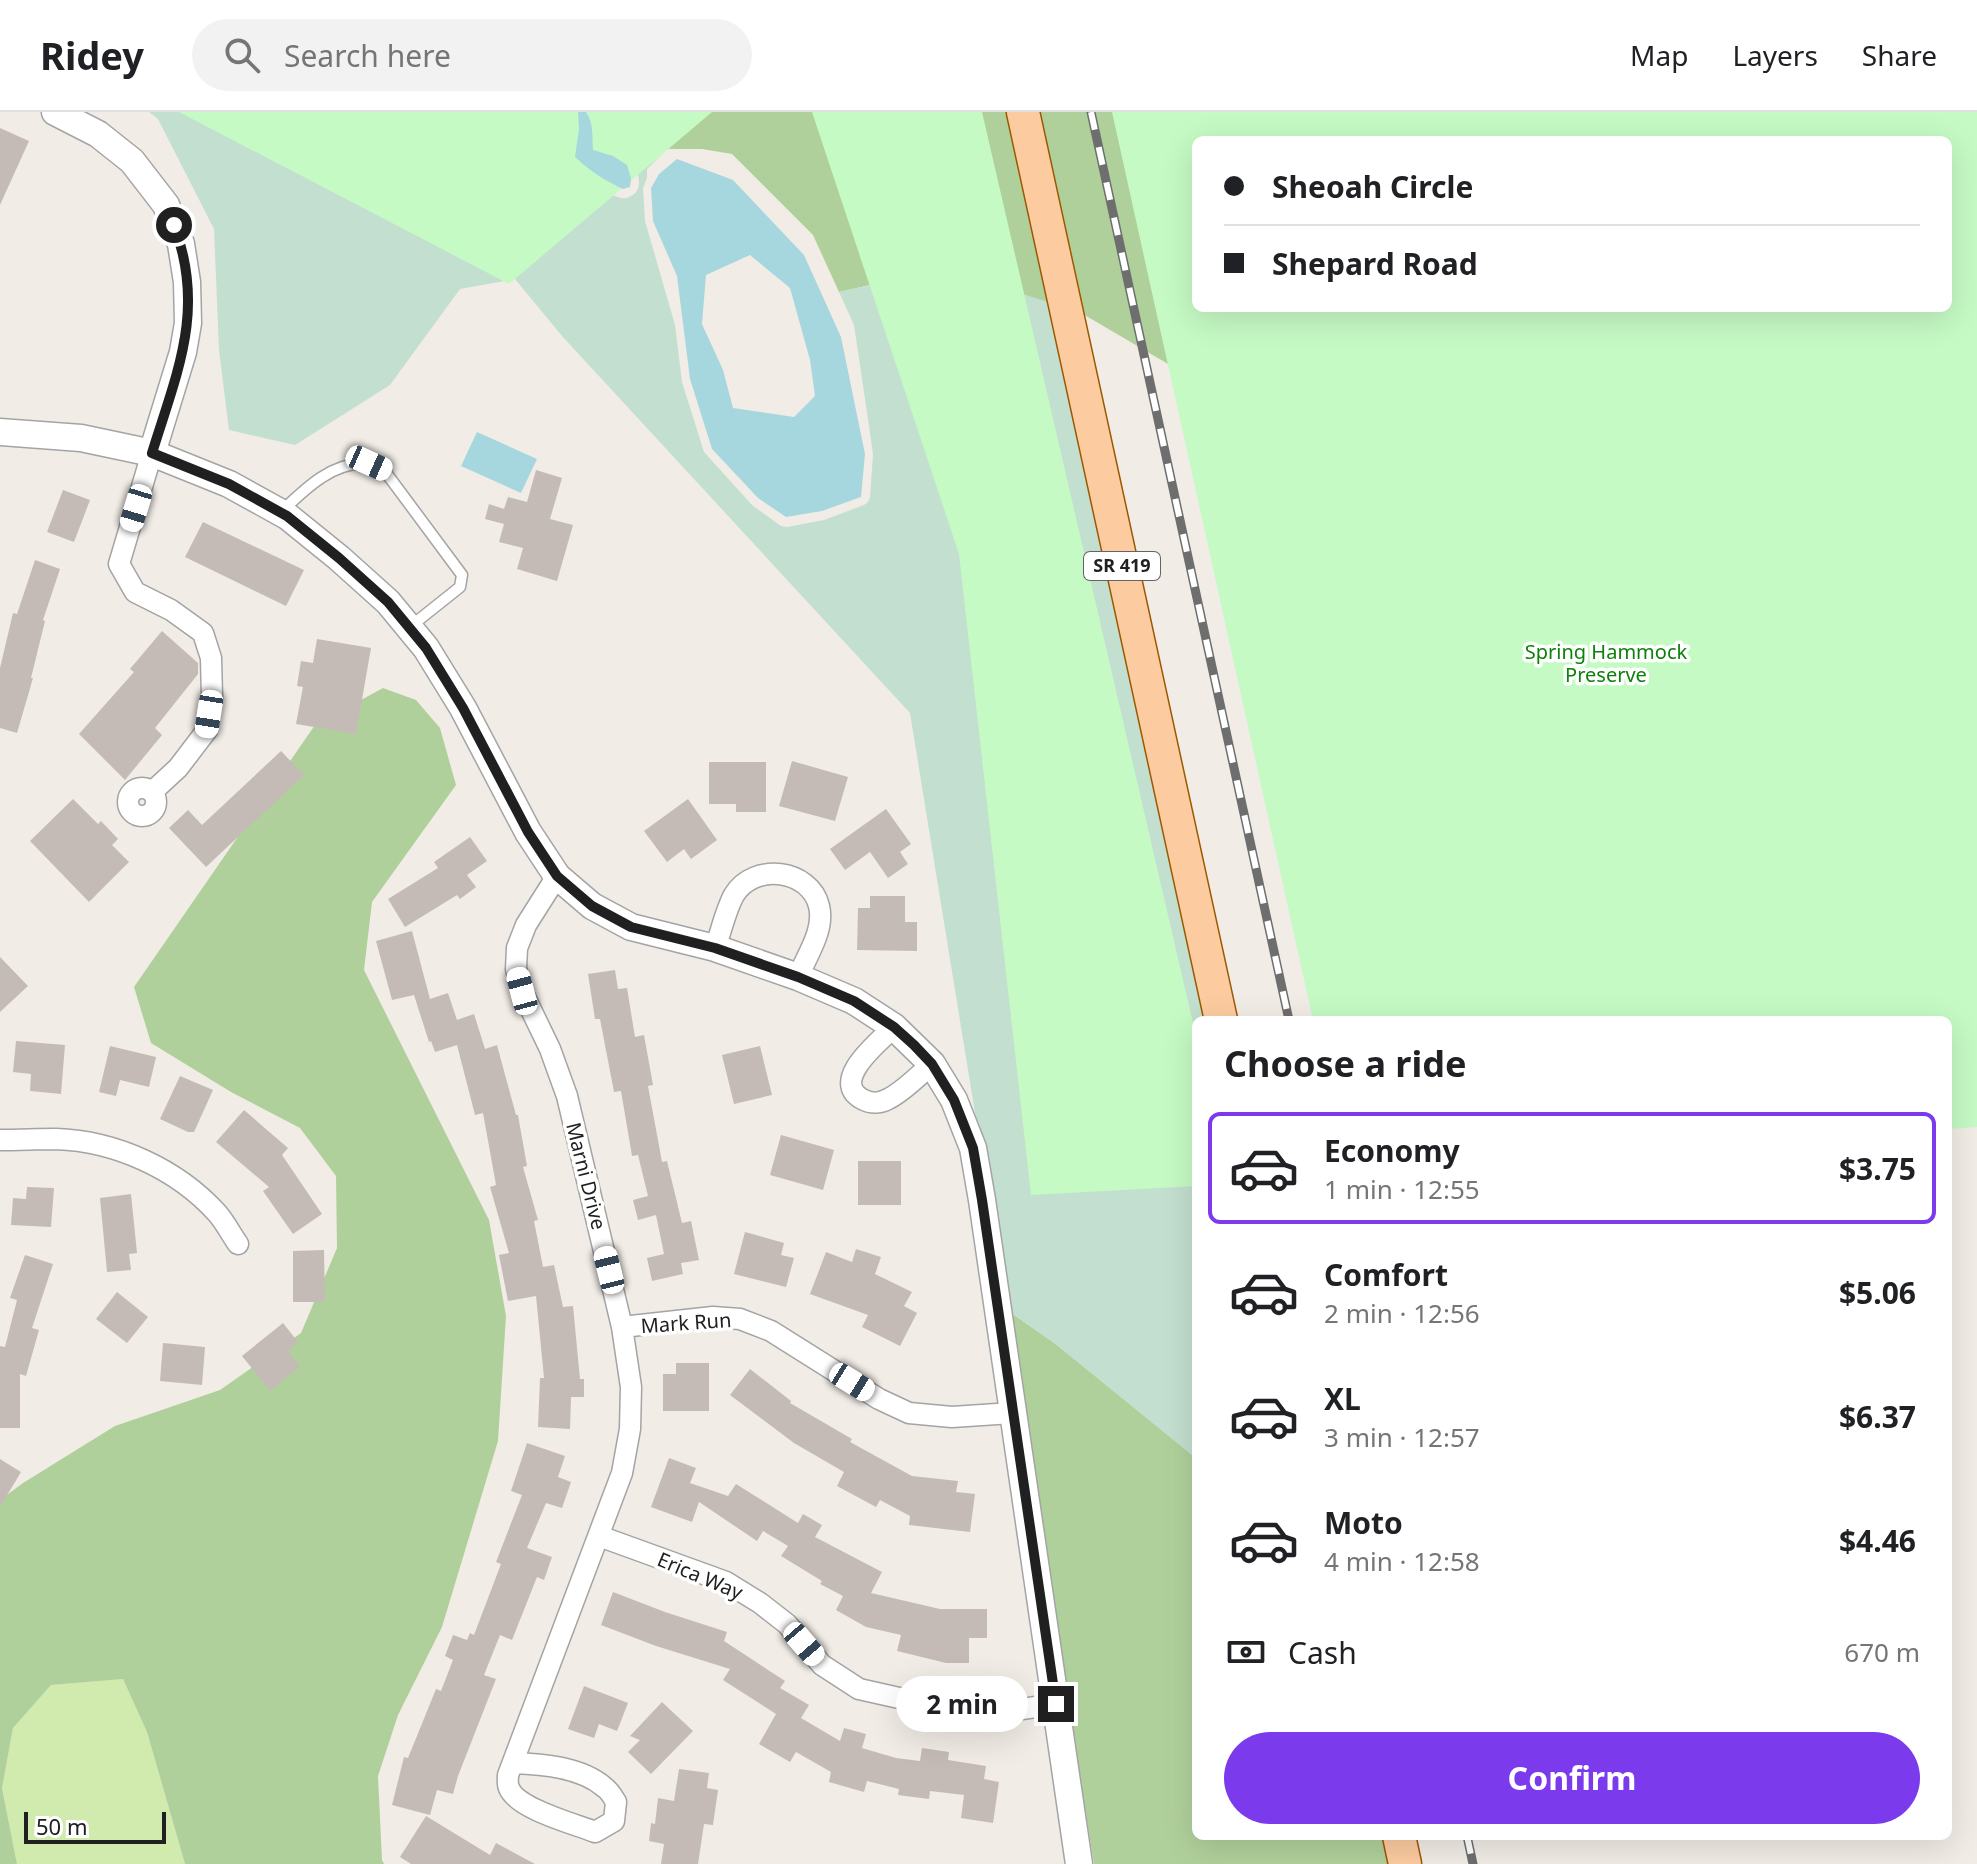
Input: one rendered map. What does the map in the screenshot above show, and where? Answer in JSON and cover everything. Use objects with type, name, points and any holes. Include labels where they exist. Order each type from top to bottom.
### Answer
[{"type":"main road","name":"SR 419","points":[[1023,112],[1220,1016]]},
{"type":"main road","points":[[1400,1840],[1405,1864]]},
{"type":"street","points":[[55,112],[98,134],[132,161],[166,205],[181,244],[187,282],[188,323],[183,352],[119,564],[135,592],[171,610],[203,633],[211,658],[212,697],[207,730],[178,768],[152,792]]},
{"type":"street","points":[[0,432],[81,438],[152,453],[229,484],[281,512],[388,602],[426,648],[463,708],[528,832],[557,876],[592,906],[631,927],[715,948],[798,977],[854,1001],[894,1027],[932,1064],[954,1100],[973,1148],[1079,1864]]},
{"type":"street","points":[[715,948],[735,893],[754,877],[773,872],[796,878],[813,892],[819,907],[820,927],[798,977]]},
{"type":"street","name":"Marni Drive","points":[[513,1763],[554,1766],[584,1775],[605,1787],[616,1802],[614,1821],[595,1832],[521,1802],[509,1789],[508,1775],[622,1473],[630,1429],[631,1387],[622,1327],[567,1096],[550,1049],[522,991],[516,969],[517,948],[526,925],[557,876]]},
{"type":"street","points":[[894,1027],[858,1063],[852,1085],[856,1094],[865,1101],[877,1103],[889,1099],[932,1064]]},
{"type":"street","points":[[0,1140],[59,1139],[107,1146],[149,1162],[189,1187],[218,1214],[238,1244]]},
{"type":"street","name":"Mark Run","points":[[622,1327],[713,1317],[740,1319],[771,1331],[879,1399],[909,1413],[952,1417],[1012,1413]]},
{"type":"street","name":"Erica Way","points":[[599,1536],[738,1589],[787,1624],[822,1665],[859,1689],[968,1711],[1015,1710],[1056,1704]]},
{"type":"lane","points":[[281,512],[303,490],[334,470],[349,464],[369,463],[384,470],[462,575],[460,587],[409,628]]},
{"type":"green space","points":[[149,112],[567,112],[588,181],[623,198],[631,196],[638,189],[634,160],[667,149],[647,169],[643,188],[645,221],[675,325],[682,382],[704,452],[752,505],[781,526],[824,520],[864,505],[870,497],[873,454],[854,325],[839,292],[901,278],[971,278],[1055,304],[1210,1016],[1192,1016],[1192,1455],[1057,1345],[1007,1310],[910,713],[562,336],[515,279],[460,289],[390,385],[295,445],[229,430],[219,350],[214,229],[158,119]]},
{"type":"green space","points":[[179,112],[712,112],[509,284]]},
{"type":"green space","points":[[671,112],[1013,112],[1055,304],[901,278],[839,292],[813,235],[732,154],[702,149],[667,149]]},
{"type":"green space","points":[[812,112],[982,112],[1192,1019],[1192,1186],[1031,1195],[959,554]]},
{"type":"green space","points":[[1033,112],[1600,112],[1254,136],[1192,136],[1192,312],[1195,312],[1180,371],[1076,310]]},
{"type":"green space","name":"Spring Hammock Preserve","points":[[1112,112],[1977,112],[1977,1127],[1952,1129],[1952,1016],[1312,1016]]},
{"type":"green space","points":[[383,688],[416,700],[440,728],[456,785],[372,902],[364,970],[489,1220],[506,1316],[498,1441],[442,1627],[398,1715],[378,1776],[384,1864],[185,1864],[147,1732],[123,1679],[51,1685],[13,1728],[2,1788],[17,1864],[0,1864],[0,1500],[115,1426],[220,1390],[301,1333],[337,1248],[336,1176],[300,1128],[231,1092],[151,1043],[134,987],[315,725]]},
{"type":"green space","points":[[1007,1310],[1057,1345],[1192,1455],[1192,1840],[1389,1840],[1395,1864],[1094,1864]]},
{"type":"green space","points":[[123,1679],[147,1732],[185,1864],[17,1864],[2,1788],[13,1728],[51,1685]]},
{"type":"water","points":[[578,112],[586,112],[589,116],[593,150],[613,156],[627,165],[630,187],[623,189],[610,182],[575,157]]},
{"type":"water","points":[[677,159],[733,180],[804,255],[841,337],[865,454],[861,497],[822,511],[786,517],[758,498],[712,449],[690,379],[677,276],[653,221],[651,188],[659,174]],"holes":[[[750,255],[790,288],[810,360],[815,396],[794,417],[733,408],[723,370],[702,324],[706,275]]]},
{"type":"water","points":[[477,432],[537,459],[521,493],[461,466]]},
{"type":"building","points":[[0,128],[29,141],[0,205]]},
{"type":"building","points":[[536,470],[562,478],[550,519],[573,525],[557,581],[517,569],[523,548],[499,542],[504,524],[485,519],[489,504],[504,509],[508,497],[527,502]]},
{"type":"building","points":[[63,490],[90,500],[74,542],[47,532]]},
{"type":"building","points":[[203,522],[304,570],[286,606],[185,557]]},
{"type":"building","points":[[35,560],[60,569],[43,620],[33,678],[17,733],[0,728],[0,668],[13,613],[17,614]]},
{"type":"building","points":[[162,631],[198,663],[198,674],[155,728],[162,735],[125,780],[79,734],[134,672],[130,669]]},
{"type":"building","points":[[317,639],[371,648],[356,734],[296,724],[303,687],[297,686],[301,661],[313,663]]},
{"type":"building","points":[[281,751],[304,775],[206,867],[169,828],[188,810],[202,825]]},
{"type":"building","points":[[792,761],[848,777],[835,821],[779,806]]},
{"type":"building","points":[[709,762],[766,762],[766,812],[736,812],[736,804],[709,804]]},
{"type":"building","points":[[73,799],[118,839],[112,845],[129,862],[89,902],[30,841]]},
{"type":"building","points":[[688,799],[717,840],[691,859],[684,849],[667,862],[644,831]]},
{"type":"building","points":[[886,809],[911,844],[900,852],[908,864],[888,878],[870,852],[845,870],[830,849]]},
{"type":"building","points":[[470,837],[487,861],[467,875],[476,887],[460,899],[457,895],[405,927],[388,899],[438,868],[434,862]]},
{"type":"building","points":[[870,896],[905,896],[905,922],[917,922],[917,951],[857,950],[858,908],[870,908]]},
{"type":"building","points":[[412,931],[430,999],[448,993],[457,1020],[474,1014],[485,1049],[497,1045],[518,1115],[527,1166],[523,1167],[538,1220],[534,1221],[543,1267],[554,1265],[563,1307],[573,1306],[584,1397],[571,1397],[570,1429],[538,1427],[540,1378],[544,1378],[536,1296],[508,1301],[499,1255],[509,1253],[490,1187],[496,1185],[483,1113],[475,1115],[457,1045],[435,1052],[414,995],[392,1000],[376,941]]},
{"type":"building","points":[[0,957],[28,986],[0,1012]]},
{"type":"building","points":[[615,970],[618,989],[627,988],[635,1037],[644,1035],[653,1085],[648,1086],[662,1162],[667,1161],[682,1223],[691,1221],[699,1260],[681,1263],[683,1274],[652,1281],[647,1258],[664,1254],[656,1215],[638,1220],[633,1200],[648,1196],[638,1155],[632,1156],[621,1091],[614,1092],[600,1019],[595,1019],[588,974]]},
{"type":"building","points":[[16,1041],[65,1045],[61,1094],[30,1091],[31,1074],[13,1072]]},
{"type":"building","points":[[110,1046],[156,1057],[149,1087],[120,1080],[116,1096],[99,1092]]},
{"type":"building","points":[[760,1046],[772,1095],[734,1104],[722,1055]]},
{"type":"building","points":[[180,1076],[213,1090],[194,1132],[160,1119]]},
{"type":"building","points":[[244,1110],[288,1148],[282,1155],[322,1214],[293,1234],[263,1191],[269,1187],[216,1142]]},
{"type":"building","points":[[781,1135],[834,1150],[823,1190],[770,1175]]},
{"type":"building","points":[[858,1161],[901,1161],[901,1205],[858,1205]]},
{"type":"building","points":[[27,1187],[54,1188],[51,1227],[11,1225],[13,1198],[26,1199]]},
{"type":"building","points":[[131,1194],[137,1253],[129,1254],[131,1270],[107,1272],[100,1198]]},
{"type":"building","points":[[745,1232],[784,1243],[781,1255],[794,1258],[786,1287],[734,1274]]},
{"type":"building","points":[[856,1249],[881,1257],[875,1274],[912,1292],[904,1306],[917,1313],[900,1346],[862,1327],[868,1315],[810,1294],[826,1252],[852,1262]]},
{"type":"building","points":[[324,1250],[325,1302],[293,1302],[293,1251]]},
{"type":"building","points":[[25,1255],[53,1264],[32,1328],[39,1330],[26,1376],[20,1374],[20,1428],[0,1428],[0,1346],[5,1347],[17,1300],[10,1298]]},
{"type":"building","points":[[117,1292],[148,1317],[127,1343],[96,1319]]},
{"type":"building","points":[[283,1323],[298,1342],[288,1351],[300,1366],[270,1391],[242,1356]]},
{"type":"building","points":[[163,1343],[205,1347],[202,1385],[160,1381]]},
{"type":"building","points":[[676,1363],[709,1363],[709,1411],[663,1411],[663,1374],[676,1374]]},
{"type":"building","points":[[750,1369],[790,1403],[852,1439],[850,1442],[912,1476],[958,1481],[956,1492],[975,1494],[970,1532],[909,1525],[910,1516],[880,1500],[876,1507],[837,1486],[844,1472],[794,1443],[730,1395]]},
{"type":"building","points":[[527,1443],[565,1456],[558,1477],[571,1482],[562,1508],[546,1503],[527,1548],[552,1557],[544,1580],[537,1577],[512,1640],[500,1635],[484,1675],[496,1679],[453,1794],[437,1790],[430,1815],[392,1805],[404,1757],[408,1758],[436,1689],[441,1691],[453,1660],[445,1656],[453,1635],[467,1640],[470,1633],[474,1635],[501,1564],[496,1562],[522,1495],[511,1491]]},
{"type":"building","points":[[669,1458],[696,1468],[690,1483],[728,1496],[736,1484],[798,1523],[803,1514],[822,1525],[815,1537],[882,1572],[871,1593],[940,1609],[987,1609],[987,1638],[969,1638],[969,1663],[946,1663],[897,1651],[901,1635],[866,1627],[836,1610],[843,1596],[781,1556],[788,1546],[763,1531],[757,1541],[699,1502],[692,1522],[651,1507]]},
{"type":"building","points":[[0,1459],[21,1472],[0,1507]]},
{"type":"building","points":[[613,1592],[727,1632],[724,1641],[785,1681],[780,1688],[809,1705],[801,1718],[840,1741],[844,1728],[866,1734],[862,1748],[896,1758],[920,1761],[922,1748],[949,1752],[948,1760],[986,1766],[984,1779],[999,1782],[993,1823],[961,1818],[964,1795],[930,1791],[929,1799],[898,1795],[899,1789],[867,1781],[864,1792],[829,1782],[831,1772],[796,1752],[790,1762],[759,1744],[776,1714],[723,1680],[730,1669],[601,1625]]},
{"type":"building","points":[[584,1686],[628,1703],[617,1731],[599,1724],[594,1738],[568,1729]]},
{"type":"building","points":[[662,1702],[693,1731],[651,1774],[628,1752],[640,1740],[630,1736]]},
{"type":"building","points":[[679,1769],[709,1773],[707,1788],[718,1790],[713,1825],[704,1824],[698,1864],[661,1864],[664,1844],[649,1841],[658,1798],[674,1801]]},
{"type":"building","points":[[426,1816],[490,1855],[496,1843],[535,1864],[411,1864],[400,1857]]},
{"type":"railway","points":[[1091,112],[1288,1016]]},
{"type":"railway","points":[[1468,1840],[1473,1864]]},
{"type":"route","points":[[174,225],[181,244],[187,282],[188,323],[183,352],[152,453],[229,484],[287,516],[388,602],[426,648],[463,708],[528,832],[557,876],[592,906],[631,927],[715,948],[798,977],[854,1001],[894,1027],[914,1045],[932,1064],[954,1100],[973,1148],[982,1200],[1056,1704]]}]
